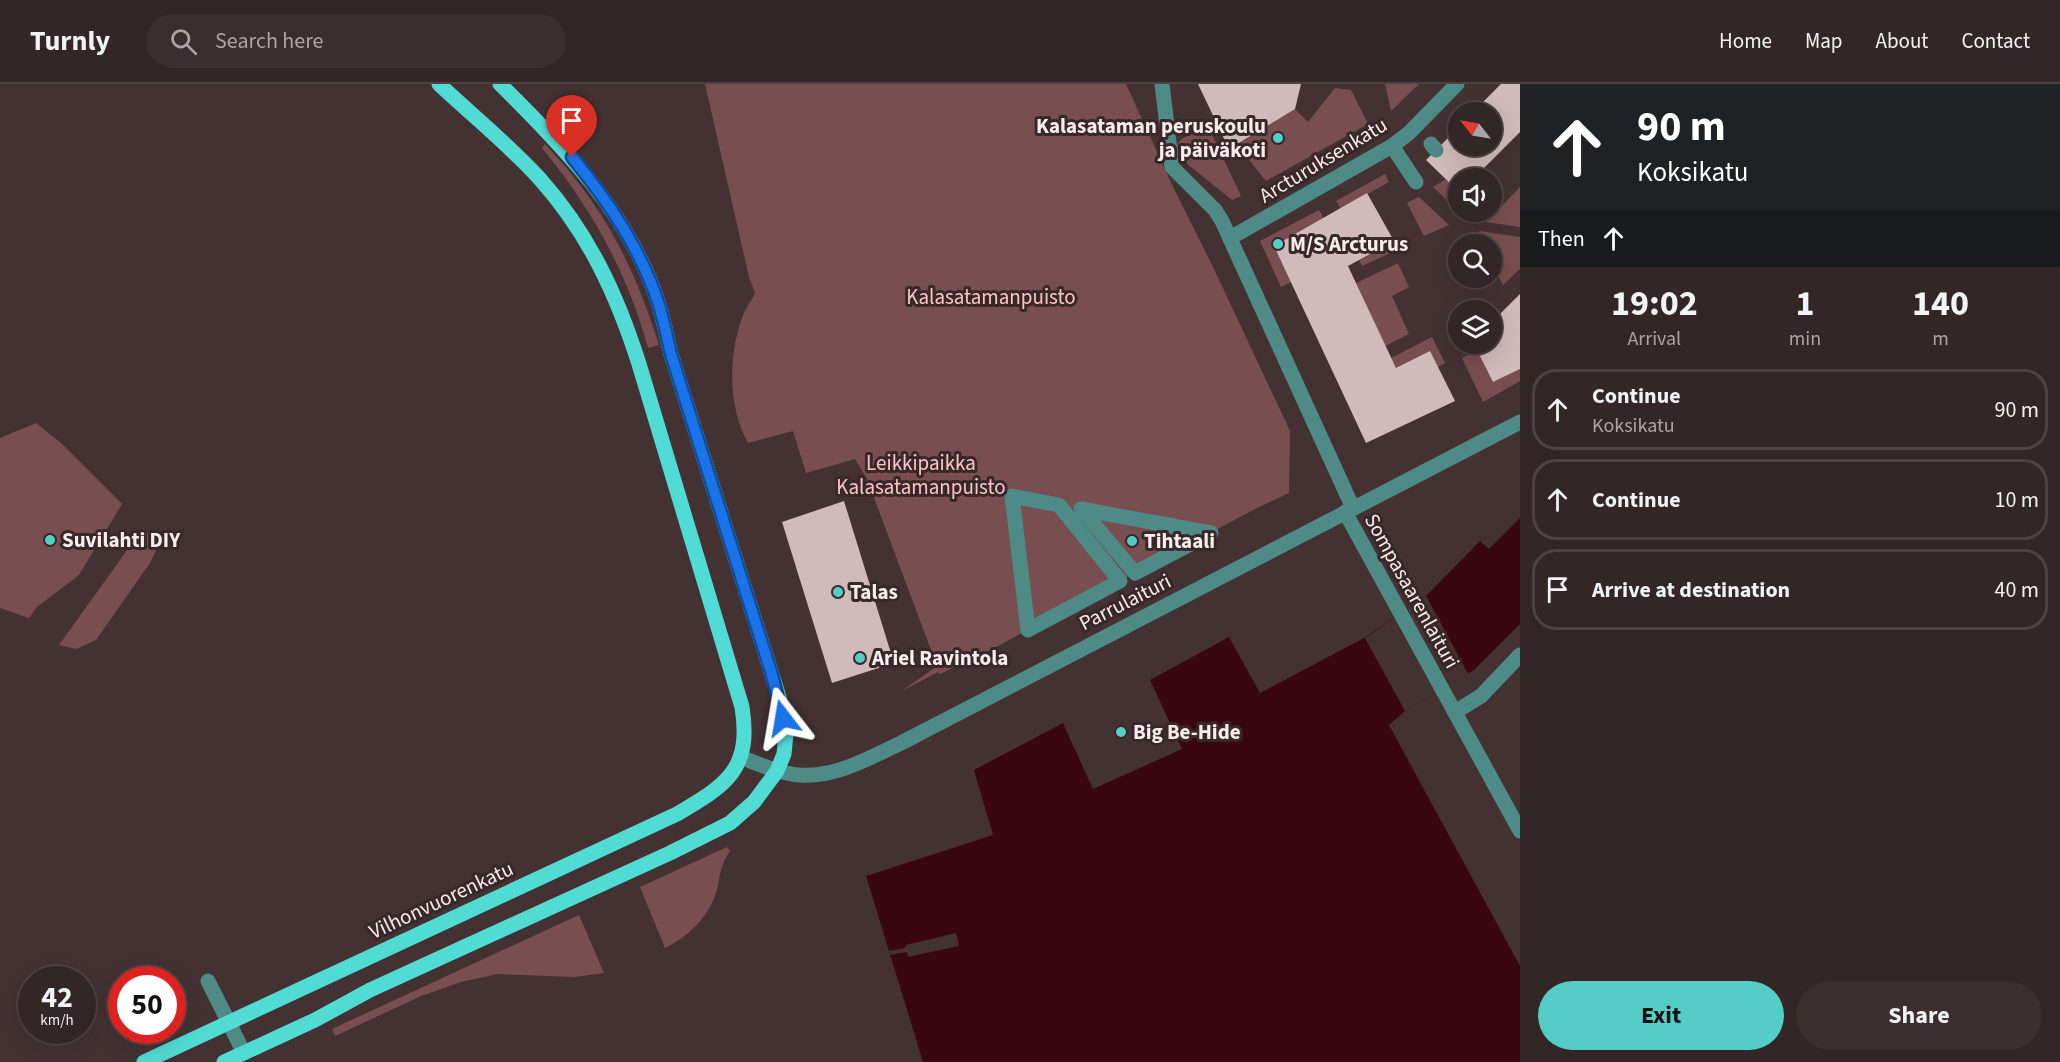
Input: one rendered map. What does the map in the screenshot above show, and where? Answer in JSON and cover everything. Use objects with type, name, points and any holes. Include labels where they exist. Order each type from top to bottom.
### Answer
[{"type":"main road","points":[[440,84],[541,181],[572,221],[608,280],[639,364],[742,707],[745,740],[740,757]]},
{"type":"main road","points":[[224,1062],[315,1020],[370,990],[711,833],[729,823],[754,802],[777,771],[784,754],[786,734],[778,697],[671,354],[658,304],[642,264],[617,218],[597,188],[543,127],[500,84]]},
{"type":"main road","name":"Vilhonvuorenkatu","points":[[144,1062],[677,814],[716,789],[732,771],[740,757]]},
{"type":"street","name":"Sompasaarenlaituri","points":[[1162,84],[1172,167],[1215,210],[1230,238],[1349,510],[1400,614],[1520,831]]},
{"type":"street","name":"Arcturuksenkatu","points":[[1230,238],[1392,146],[1409,133],[1457,84]]},
{"type":"street","points":[[1392,146],[1416,182]]},
{"type":"street","name":"Parrulaituri","points":[[740,757],[777,771],[798,775],[822,774],[851,766],[901,743],[1520,422]]},
{"type":"street","points":[[1012,496],[1059,505],[1120,581],[1028,630],[1012,496]]},
{"type":"street","points":[[1081,509],[1167,525],[1211,533],[1135,573],[1081,509]]},
{"type":"street","points":[[1455,712],[1481,696],[1520,656]]},
{"type":"street","points":[[208,981],[244,1053]]},
{"type":"green space","name":"Kalasatamanpuisto","points":[[705,84],[1126,84],[1290,431],[1289,493],[994,648],[940,674],[938,672],[902,691],[937,666],[867,479],[855,459],[806,473],[793,431],[748,443],[741,429],[734,398],[732,365],[737,333],[755,293],[749,277]]},
{"type":"green space","points":[[1385,84],[1419,84],[1391,111]]},
{"type":"green space","points":[[1335,88],[1351,90],[1368,124],[1266,181],[1237,145],[1295,109],[1308,122]]},
{"type":"green space","points":[[1209,128],[1241,196],[1232,200],[1176,155],[1176,149],[1181,140]]},
{"type":"green space","points":[[545,144],[584,190],[614,237],[639,288],[659,345],[648,348],[630,294],[606,242],[560,170],[542,148]]},
{"type":"green space","points":[[1385,174],[1389,182],[1341,209],[1336,201]]},
{"type":"green space","points":[[1446,179],[1448,181],[1448,201],[1433,187]]},
{"type":"green space","points":[[1520,187],[1520,227],[1486,222],[1502,222],[1502,206]]},
{"type":"green space","points":[[1419,197],[1449,225],[1424,236],[1407,203]]},
{"type":"green space","points":[[1319,210],[1324,219],[1274,246],[1291,282],[1281,287],[1260,241]]},
{"type":"green space","points":[[1480,231],[1500,234],[1476,234]]},
{"type":"green space","points":[[1502,234],[1520,237],[1520,269],[1503,285]]},
{"type":"green space","points":[[1394,241],[1399,249],[1362,266],[1359,260]]},
{"type":"green space","points":[[1398,263],[1409,287],[1392,296],[1409,334],[1385,346],[1356,283]]},
{"type":"green space","points":[[1432,337],[1445,363],[1438,367],[1396,368],[1391,358]]},
{"type":"green space","points":[[1470,354],[1480,354],[1493,382],[1520,369],[1520,381],[1483,402],[1462,358]]},
{"type":"green space","name":"Suvilahti DIY","points":[[36,423],[61,443],[122,504],[79,575],[37,607],[29,618],[0,608],[0,438]]},
{"type":"green space","points":[[143,528],[159,544],[150,563],[96,640],[76,649],[59,645]]},
{"type":"green space","points":[[727,847],[730,851],[722,868],[715,896],[705,915],[683,937],[665,948],[640,887]]},
{"type":"green space","points":[[579,915],[604,973],[575,977],[498,974],[461,982],[421,996],[335,1036],[332,1029]]},
{"type":"shaded area","points":[[1520,518],[1520,624],[1474,670],[1405,711],[1389,725],[1520,966],[1520,1062],[923,1062],[866,876],[993,835],[974,770],[1063,723],[1093,789],[1182,749],[1150,680],[1229,637],[1260,693],[1364,638],[1426,596],[1480,541],[1489,549]]},
{"type":"pier","points":[[1426,596],[1468,674],[1405,711],[1365,638]]},
{"type":"pier","points":[[956,933],[959,946],[908,957],[907,952],[890,955],[889,951],[905,948],[906,945]]},
{"type":"building","points":[[1198,84],[1301,84],[1295,109],[1229,149]]},
{"type":"building","points":[[1501,84],[1520,84],[1520,132],[1502,150],[1502,102],[1483,102]]},
{"type":"building","points":[[1448,138],[1448,156],[1496,156],[1484,168],[1448,168],[1448,181],[1426,160]]},
{"type":"building","points":[[1367,193],[1394,241],[1348,266],[1396,368],[1430,351],[1455,401],[1366,443],[1274,246]]},
{"type":"building","points":[[1520,294],[1520,369],[1493,382],[1479,354],[1502,354],[1502,312]]},
{"type":"building","name":"Talas","points":[[844,501],[894,663],[832,683],[782,522]]},
{"type":"place","name":"Kalasataman peruskoulu ja päiväkoti","points":[[1278,138]]},
{"type":"place","name":"M/S Arcturus","points":[[1278,244]]},
{"type":"place","name":"Suvilahti DIY","points":[[50,540]]},
{"type":"place","name":"Tihtaali","points":[[1132,541]]},
{"type":"place","name":"Talas","points":[[838,592]]},
{"type":"place","name":"Ariel Ravintola","points":[[860,658]]},
{"type":"place","name":"Big Be-Hide","points":[[1121,732]]},
{"type":"route","points":[[572,157],[617,218],[642,264],[658,304],[671,354],[772,675],[783,718]]},
{"type":"park label","name":"Leikkipaikka Kalasatamanpuisto","points":[[921,475]]}]
